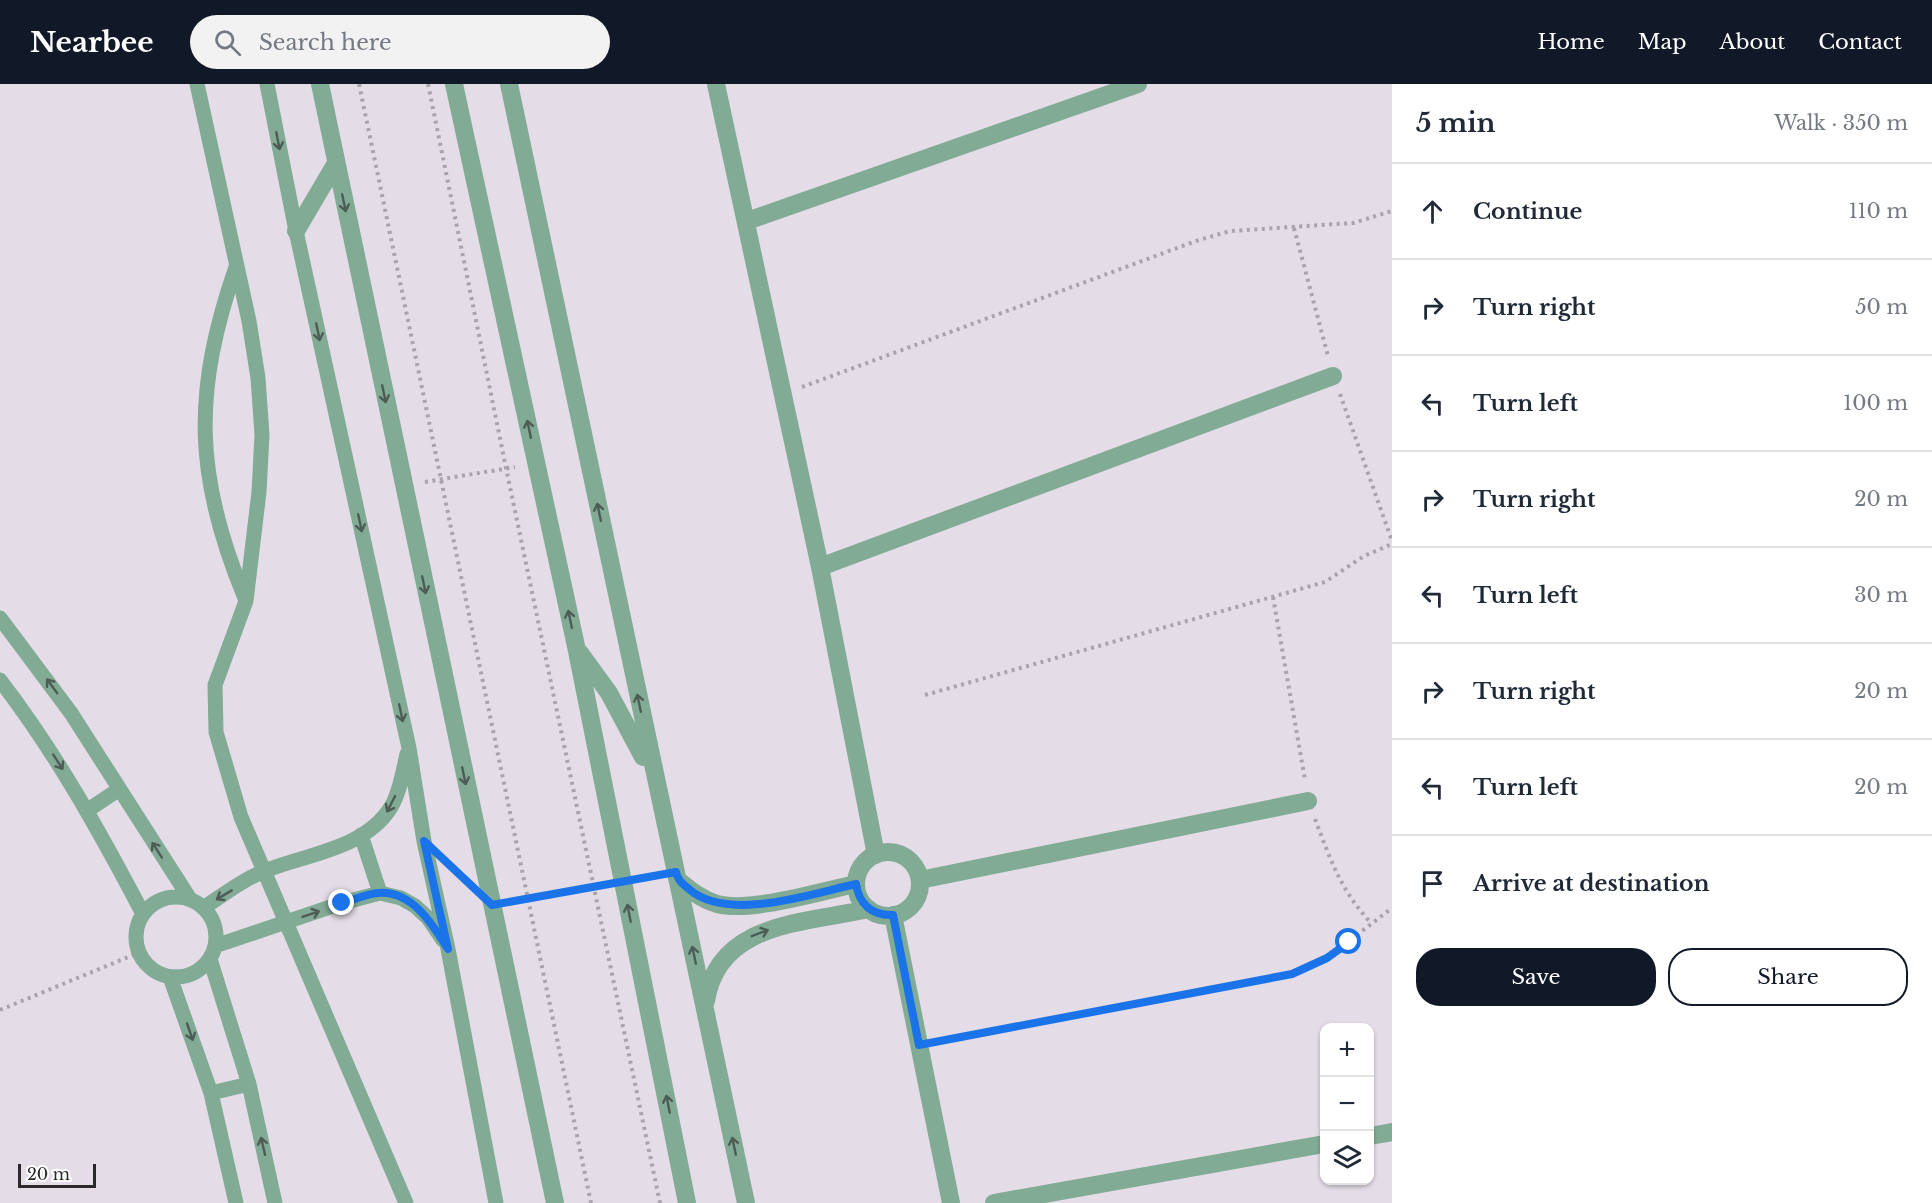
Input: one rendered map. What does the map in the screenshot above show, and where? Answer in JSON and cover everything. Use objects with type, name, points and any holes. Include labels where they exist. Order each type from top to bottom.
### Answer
[{"type":"street","points":[[320,84],[555,1203]]},
{"type":"street","points":[[454,84],[576,646],[687,1203]]},
{"type":"street","points":[[509,84],[746,1203]]},
{"type":"street","points":[[716,84],[820,567],[876,855]]},
{"type":"street","points":[[747,220],[1138,84]]},
{"type":"street","points":[[296,231],[336,163]]},
{"type":"street","points":[[820,567],[1333,376]]},
{"type":"street","points":[[576,646],[609,693],[637,742],[659,795]]},
{"type":"street","points":[[920,880],[1308,801]]},
{"type":"street","points":[[887,852],[899,854],[916,869],[920,880],[919,890],[910,907],[893,915],[876,914],[869,909],[858,894],[856,884],[861,867],[876,855],[887,852]]},
{"type":"street","points":[[677,879],[696,895],[718,904],[741,907],[856,884]]},
{"type":"street","points":[[705,1009],[709,982],[722,958],[743,940],[769,930],[869,909]]},
{"type":"street","points":[[893,915],[951,1203]]},
{"type":"street","points":[[1374,1135],[1392,1131]]},
{"type":"street","points":[[994,1203],[1320,1145]]},
{"type":"lane","points":[[197,84],[237,267],[258,378],[262,435],[259,492],[246,601],[215,685],[216,732],[241,817],[406,1203]]},
{"type":"lane","points":[[267,84],[296,231],[409,748],[424,841],[448,949],[496,1203]]},
{"type":"lane","points":[[237,267],[218,321],[207,377],[204,435],[210,492],[224,548],[246,601]]},
{"type":"lane","points":[[0,618],[71,713],[118,790],[190,899],[203,908],[214,925],[213,953],[249,1084],[275,1203]]},
{"type":"lane","points":[[0,680],[31,720],[88,810],[142,914]]},
{"type":"lane","points":[[203,908],[264,871],[322,853],[361,835],[380,822],[392,805],[409,748]]},
{"type":"lane","points":[[88,810],[118,790]]},
{"type":"lane","points":[[361,835],[380,893]]},
{"type":"lane","points":[[190,899],[164,898],[142,914],[136,932],[138,953],[151,969],[171,977],[193,974],[213,953],[285,922],[380,893],[401,898],[415,906],[428,918],[448,949]]},
{"type":"lane","points":[[171,977],[211,1093],[236,1203]]},
{"type":"lane","points":[[211,1093],[249,1084]]},
{"type":"path","points":[[359,84],[591,1203]]},
{"type":"path","points":[[428,84],[660,1203]]},
{"type":"path","points":[[784,394],[1196,241],[1230,231],[1353,223],[1392,211]]},
{"type":"path","points":[[925,695],[1325,582],[1364,556],[1392,542],[1333,376],[1294,228]]},
{"type":"path","points":[[403,486],[536,463]]},
{"type":"path","points":[[1273,597],[1308,801],[1338,881],[1371,923]]},
{"type":"path","points":[[424,841],[492,905],[623,882]]},
{"type":"path","points":[[919,1045],[1292,974],[1327,958],[1392,908]]},
{"type":"path","points":[[0,1010],[138,953]]},
{"type":"route","points":[[342,903],[380,893],[401,898],[415,906],[428,918],[448,949],[424,841],[492,905],[676,872],[677,879],[696,895],[718,904],[741,907],[856,884],[862,902],[869,909],[876,914],[893,915],[919,1045],[1292,974],[1327,958],[1349,942]]}]
